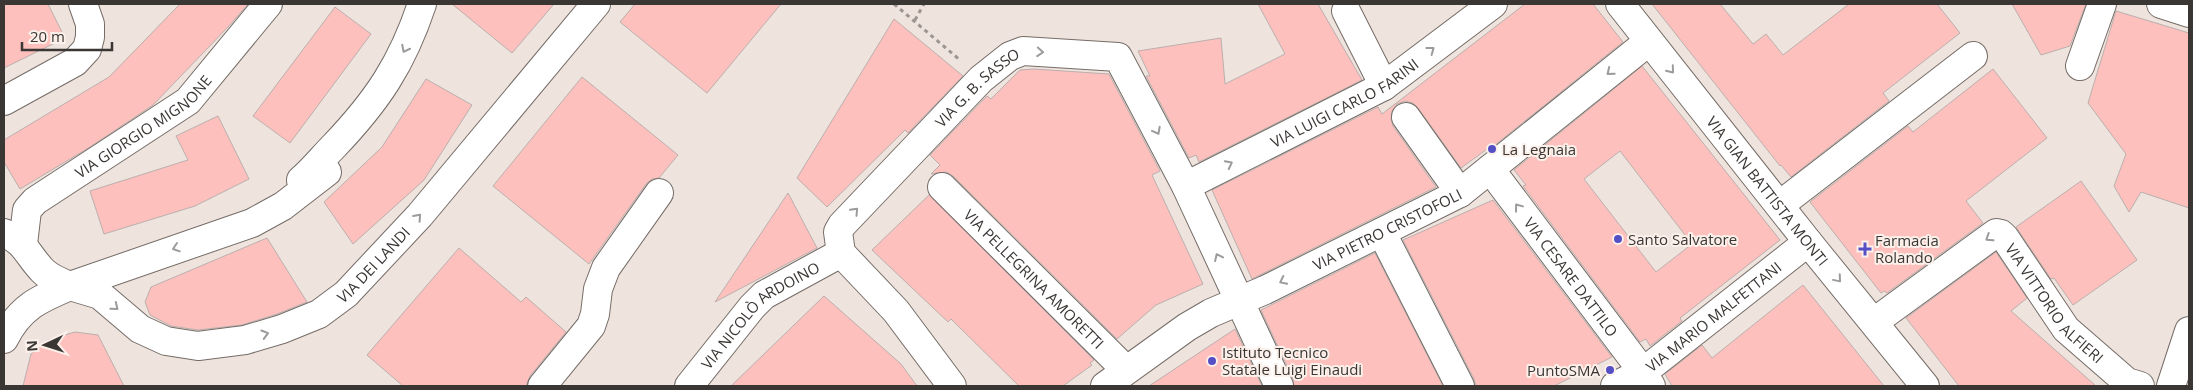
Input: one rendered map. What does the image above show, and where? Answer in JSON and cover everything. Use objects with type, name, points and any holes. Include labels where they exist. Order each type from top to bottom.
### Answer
[{"type":"street","points":[[4,101],[76,62],[86,49],[90,37],[90,24],[83,4]]},
{"type":"street","name":"VIA GIORGIO MIGNONE","points":[[14,239],[27,210],[35,202],[188,101],[268,4]]},
{"type":"street","points":[[203,239],[270,205],[305,177],[350,130],[392,74],[410,38],[422,4]]},
{"type":"street","name":"VIA DEI LANDI","points":[[14,239],[43,271],[57,281],[100,295],[140,329],[166,341],[198,346],[245,340],[282,329],[319,314],[346,294],[420,215],[596,4]]},
{"type":"street","name":"VIA LUIGI CARLO FARINI","points":[[1186,186],[1384,86],[1493,4]]},
{"type":"street","name":"VIA GIAN BATTISTA MONTI","points":[[1620,4],[1648,42],[1874,322],[1915,383]]},
{"type":"street","points":[[2080,66],[2102,4]]},
{"type":"street","points":[[2161,4],[2189,13]]},
{"type":"street","points":[[1346,11],[1384,86]]},
{"type":"street","name":"VIA PIETRO CRISTOFOLI","points":[[1116,378],[1186,326],[1382,233],[1460,193],[1648,42]]},
{"type":"street","name":"VIA G. B. SASSO","points":[[841,253],[838,232],[842,225],[981,78],[1010,56],[1023,51],[1118,57],[1186,186],[1279,386]]},
{"type":"street","points":[[1780,204],[1973,56]]},
{"type":"street","points":[[1406,117],[1460,193]]},
{"type":"street","name":"VIA CESARE DATTILO","points":[[1490,170],[1647,379]]},
{"type":"street","points":[[4,339],[12,324],[25,308],[39,299],[70,286],[252,223],[283,206],[327,172]]},
{"type":"street","name":"VIA PELLEGRINA AMORETTI","points":[[942,187],[1116,378]]},
{"type":"street","points":[[542,386],[591,326],[596,314],[598,289],[606,268],[659,193]]},
{"type":"street","points":[[1382,233],[1460,386]]},
{"type":"street","name":"VIA VITTORIO ALFIERI","points":[[1874,322],[1996,233],[2001,234],[2066,329],[2127,382],[2140,386]]},
{"type":"street","name":"VIA MARIO MALFETTANI","points":[[1615,386],[1647,379],[1808,242]]},
{"type":"street","points":[[841,253],[896,310],[952,386]]},
{"type":"street","name":"VIA NICOLÒ ARDOINO","points":[[689,386],[752,307],[764,295],[841,253]]},
{"type":"street","points":[[2171,386],[2189,331]]},
{"type":"path","points":[[894,4],[981,78]]},
{"type":"path","points":[[915,20],[924,4]]},
{"type":"building","points":[[4,4],[48,4],[65,38],[4,68]]},
{"type":"building","points":[[180,4],[248,4],[153,105],[90,147],[20,189],[4,162],[4,140],[109,77]]},
{"type":"building","points":[[452,4],[554,4],[512,53]]},
{"type":"building","points":[[635,4],[781,4],[707,93],[620,22]]},
{"type":"building","points":[[1258,4],[1318,4],[1362,80],[1199,162],[1196,155],[1189,158],[1146,76],[1150,76],[1138,51],[1221,38],[1225,84],[1285,54]]},
{"type":"building","points":[[1525,4],[1593,4],[1623,42],[1495,145],[1461,168],[1413,103],[1405,101],[1397,104],[1392,111],[1391,119],[1393,126],[1436,187],[1252,279],[1212,190],[1378,107],[1382,114]]},
{"type":"building","points":[[1652,4],[1720,4],[1753,44],[1766,34],[1783,55],[1849,4],[1937,4],[1960,33],[1883,93],[1889,101],[1791,177],[1780,166]]},
{"type":"building","points":[[2012,4],[2086,4],[2070,46],[2041,55]]},
{"type":"building","points":[[335,7],[371,34],[290,143],[253,116]]},
{"type":"building","points":[[2116,11],[2189,33],[2189,208],[2141,192],[2129,212],[2114,186],[2126,154],[2088,103]]},
{"type":"building","points":[[894,19],[963,76],[908,133],[905,130],[827,207],[797,178]]},
{"type":"building","points":[[1642,66],[1780,240],[1680,318],[1682,321],[1650,346],[1646,339],[1640,342],[1523,186],[1526,185],[1514,170]],"holes":[[[1620,151],[1692,244],[1656,272],[1584,179]]]},
{"type":"building","points":[[1034,69],[1109,74],[1160,171],[1152,175],[1203,284],[1156,305],[1117,339],[953,176],[946,172],[931,174],[940,165],[930,155],[987,96],[991,99],[1020,70]]},
{"type":"building","points":[[1993,69],[2047,138],[1966,201],[1983,223],[1887,293],[1884,291],[1881,293],[1810,202],[1908,126],[1913,132]]},
{"type":"building","points":[[582,77],[678,155],[659,178],[652,179],[646,184],[589,264],[493,186]]},
{"type":"building","points":[[426,79],[472,105],[424,180],[353,244],[324,202],[382,147]]},
{"type":"building","points":[[218,116],[249,179],[195,206],[104,234],[90,191],[188,160],[176,136]]},
{"type":"building","points":[[2081,181],[2137,260],[2073,305],[2054,278],[2051,279],[2016,227]]},
{"type":"building","points":[[788,193],[817,248],[715,302]]},
{"type":"building","points":[[929,195],[1094,360],[1090,363],[1092,365],[1063,386],[1019,386],[951,319],[948,322],[872,250]]},
{"type":"building","points":[[1493,200],[1612,357],[1554,386],[1476,386],[1403,240]]},
{"type":"building","points":[[267,238],[307,302],[242,325],[198,330],[171,326],[150,315],[145,302],[151,287]]},
{"type":"building","points":[[459,248],[521,302],[526,297],[566,332],[530,376],[526,386],[403,386],[367,355]]},
{"type":"building","points":[[1996,252],[2027,298],[2011,311],[2096,386],[1959,386],[1906,318]]},
{"type":"building","points":[[1375,253],[1443,386],[1294,386],[1293,379],[1261,310]]},
{"type":"building","points":[[1803,285],[1884,386],[1672,386],[1665,374],[1702,345],[1712,358]]},
{"type":"building","points":[[824,296],[901,364],[917,386],[731,386]]},
{"type":"building","name":"Istituto Tecnico Statale Luigi Einaudi","points":[[1235,329],[1262,386],[1149,386]]},
{"type":"building","points":[[75,332],[98,335],[124,386],[23,386],[31,354],[48,340]]},
{"type":"place","name":"La Legnaia","points":[[1492,149]]},
{"type":"place","name":"Santo Salvatore","points":[[1618,239]]},
{"type":"place","name":"Farmacia Rolando","points":[[1865,249]]},
{"type":"place","name":"Istituto Tecnico Statale Luigi Einaudi","points":[[1212,361]]},
{"type":"place","name":"PuntoSMA","points":[[1610,370]]}]
